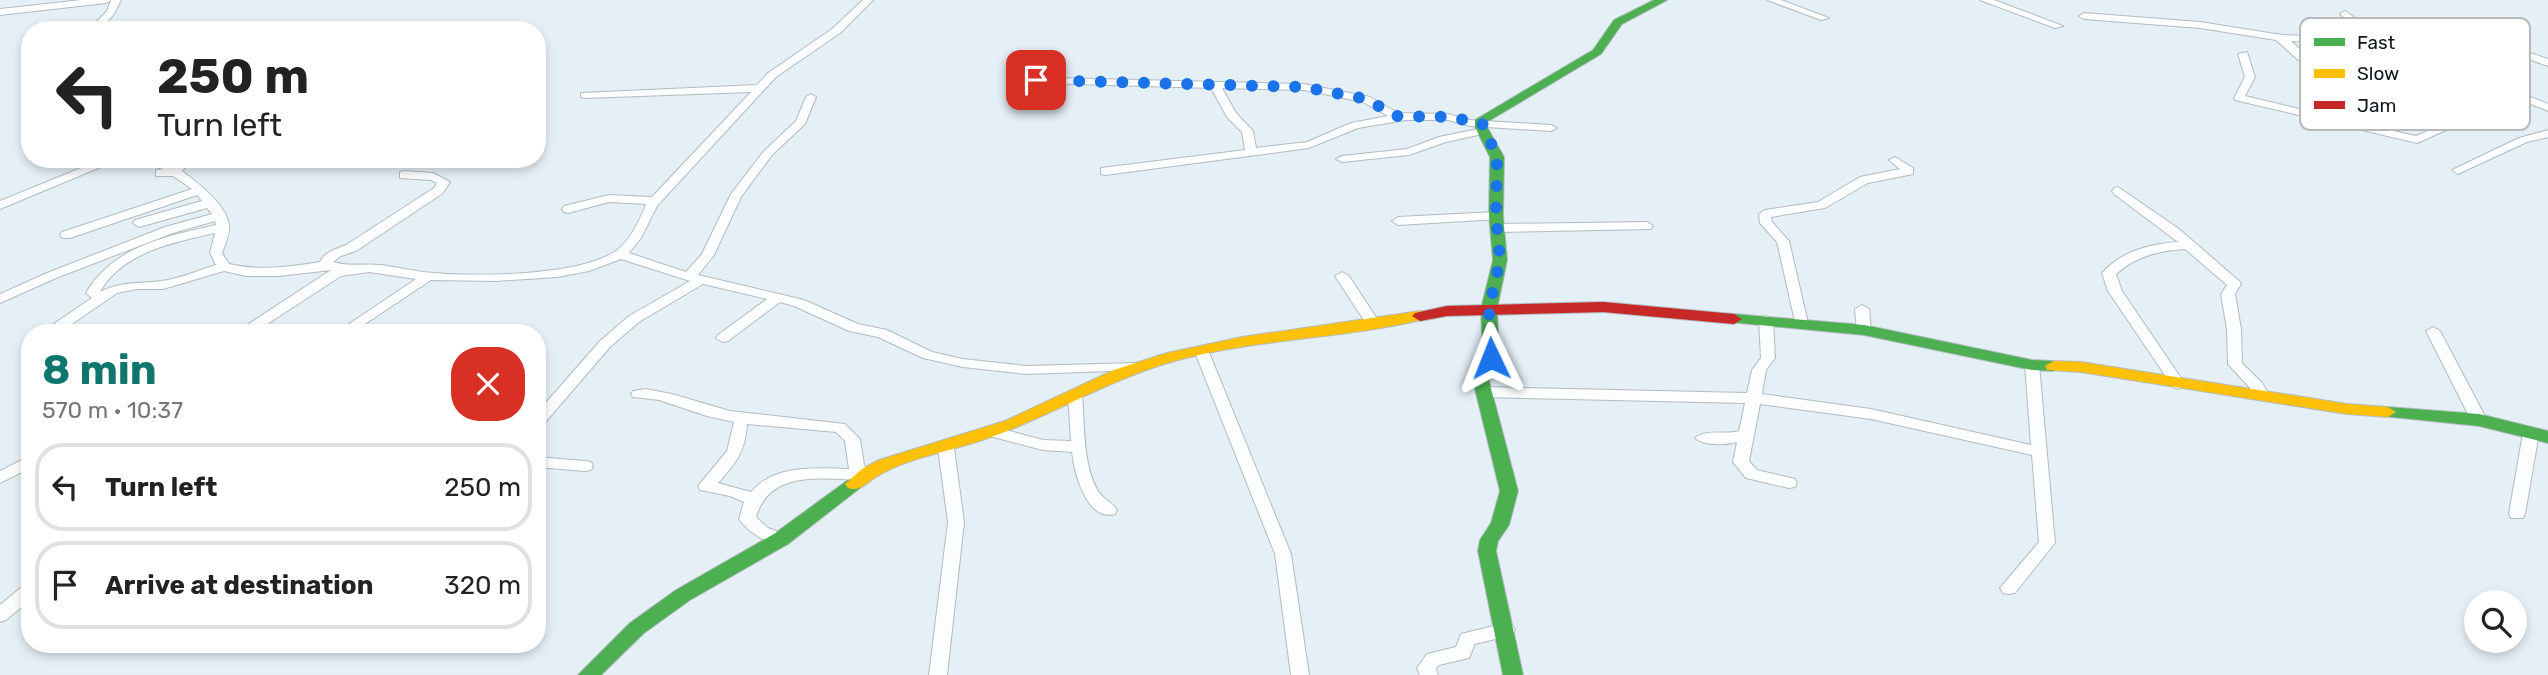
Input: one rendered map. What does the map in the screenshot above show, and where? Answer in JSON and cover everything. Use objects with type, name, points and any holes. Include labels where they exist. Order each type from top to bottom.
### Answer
[{"type":"street","points":[[0,12],[106,0]]},
{"type":"street","points":[[102,21],[117,0]]},
{"type":"street","points":[[621,255],[652,205],[772,75],[835,31],[868,0]]},
{"type":"street","points":[[1513,675],[1506,630],[1487,551],[1489,540],[1500,525],[1509,491],[1482,381],[1491,358],[1489,309],[1500,260],[1497,157],[1480,120],[1597,52],[1622,18],[1662,0]]},
{"type":"street","points":[[1772,0],[1824,19]]},
{"type":"street","points":[[1985,0],[2058,26]]},
{"type":"street","points":[[2345,14],[2350,18]]},
{"type":"street","points":[[2084,16],[2200,25],[2300,39]]},
{"type":"street","points":[[2283,38],[2292,51],[2300,56]]},
{"type":"street","points":[[2243,54],[2250,78],[2239,98],[2300,113]]},
{"type":"street","points":[[2530,57],[2548,63]]},
{"type":"street","points":[[1012,80],[1304,87],[1366,99],[1396,116],[1448,117],[1483,127],[1551,128]]},
{"type":"street","points":[[1214,85],[1230,115],[1247,131],[1251,152]]},
{"type":"street","points":[[585,95],[760,88]]},
{"type":"street","points":[[546,413],[605,344],[634,319],[695,278],[735,197],[768,153],[801,122],[811,97]]},
{"type":"street","points":[[2530,101],[2548,108]]},
{"type":"street","points":[[1105,171],[1309,145],[1355,125],[1404,116]]},
{"type":"street","points":[[1342,159],[1409,152],[1483,127]]},
{"type":"street","points":[[2372,130],[2417,140],[2439,130]]},
{"type":"street","points":[[2458,170],[2523,140],[2548,133]]},
{"type":"street","points":[[1801,323],[1783,241],[1766,223],[1765,214],[1821,205],[1864,180],[1909,171],[1895,160]]},
{"type":"street","points":[[0,205],[92,168]]},
{"type":"street","points":[[169,168],[200,190],[222,222],[216,253],[224,267]]},
{"type":"street","points":[[160,173],[175,172],[178,168]]},
{"type":"street","points":[[328,265],[326,261],[336,253],[351,248],[377,231],[394,226],[432,204],[444,182],[440,179],[404,175]]},
{"type":"street","points":[[66,235],[200,190]]},
{"type":"street","points":[[2118,191],[2175,232],[2234,284],[2228,294],[2234,329],[2235,364],[2258,386],[2263,396]]},
{"type":"street","points":[[568,209],[593,201],[625,198],[652,201],[652,205]]},
{"type":"street","points":[[139,223],[210,203]]},
{"type":"street","points":[[1398,221],[1647,226]]},
{"type":"street","points":[[100,297],[93,292],[96,283],[114,266],[162,243],[222,222]]},
{"type":"street","points":[[0,299],[71,266],[142,241],[169,228],[222,222]]},
{"type":"street","points":[[2178,384],[2115,291],[2109,273],[2126,257],[2159,246],[2188,245]]},
{"type":"street","points":[[259,324],[344,270],[365,267],[429,276],[565,274],[621,255],[695,278],[799,303],[854,328],[882,333],[928,355],[964,363],[1026,370],[1137,367]]},
{"type":"street","points":[[63,324],[113,290],[137,285],[163,285],[224,267],[246,272],[279,272],[328,265],[344,270]]},
{"type":"street","points":[[356,324],[429,276]]},
{"type":"street","points":[[1342,276],[1374,325]]},
{"type":"street","points":[[723,338],[778,298]]},
{"type":"street","points":[[588,675],[637,628],[683,595],[780,539],[822,510],[864,475],[897,460],[994,432],[1137,367],[1201,350],[1324,328],[1374,325],[1447,311],[1603,307],[1864,330],[2032,365],[2081,367],[2347,409],[2479,420],[2548,437]]},
{"type":"street","points":[[1862,309],[1864,330]]},
{"type":"street","points":[[1703,438],[1730,439],[1748,432],[1759,370],[1768,358],[1766,320]]},
{"type":"street","points":[[2433,331],[2479,420]]},
{"type":"street","points":[[1201,350],[1283,554],[1300,675]]},
{"type":"street","points":[[2009,588],[2047,543],[2045,494],[2037,451],[2032,365]]},
{"type":"street","points":[[1484,391],[1754,398],[1871,414],[2037,451]]},
{"type":"street","points":[[638,394],[647,392],[743,419],[840,428],[852,439],[856,467],[864,475]]},
{"type":"street","points":[[1075,394],[1082,472],[1100,507],[1109,510]]},
{"type":"street","points":[[743,419],[739,425],[741,436],[732,458],[706,486],[733,491],[754,500]]},
{"type":"street","points":[[994,432],[1043,445],[1080,447]]},
{"type":"street","points":[[2517,513],[2531,433]]},
{"type":"street","points":[[1744,435],[1741,462],[1746,468],[1752,474],[1789,484]]},
{"type":"street","points":[[938,675],[956,522],[946,448]]},
{"type":"street","points":[[546,463],[585,466]]},
{"type":"street","points":[[0,478],[21,467]]},
{"type":"street","points":[[780,539],[762,532],[747,519],[754,500],[780,478],[794,474],[864,475]]},
{"type":"street","points":[[0,615],[21,598]]},
{"type":"street","points":[[1429,675],[1426,668],[1433,659],[1463,653],[1467,639],[1506,630]]},
{"type":"traffic: fast","points":[[1513,675],[1487,551],[1489,540],[1500,525],[1509,491],[1481,381],[1491,358],[1489,309],[1500,260],[1496,216],[1497,157],[1481,127],[1481,120],[1597,52],[1618,22],[1662,0]]},
{"type":"traffic: fast","points":[[1734,319],[1864,330],[2032,365],[2053,366]]},
{"type":"traffic: fast","points":[[2388,412],[2479,420],[2548,437]]},
{"type":"traffic: fast","points":[[588,675],[637,628],[683,595],[781,539],[854,484]]},
{"type":"traffic: slow","points":[[854,484],[869,473],[902,458],[992,432],[1119,374],[1172,356],[1242,342],[1420,316]]},
{"type":"traffic: slow","points":[[2053,366],[2081,367],[2347,409],[2388,412]]},
{"type":"traffic: jam","points":[[1420,316],[1447,311],[1603,307],[1734,319]]},
{"type":"route","points":[[1036,80],[1304,87],[1366,99],[1396,116],[1448,117],[1482,123],[1481,127],[1497,157],[1496,216],[1500,260],[1489,309],[1491,358]]}]
